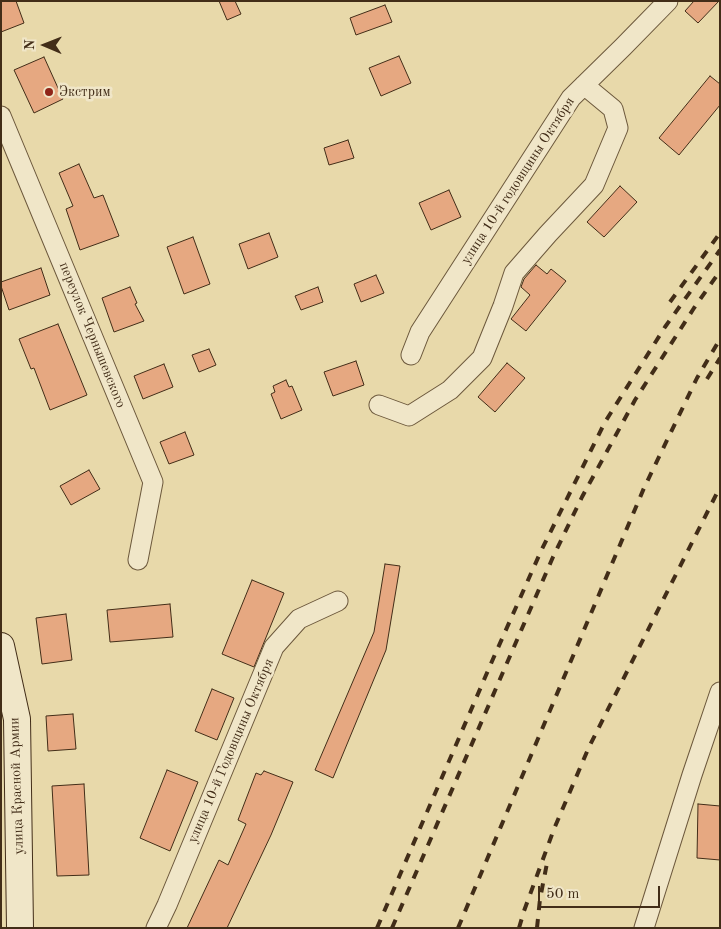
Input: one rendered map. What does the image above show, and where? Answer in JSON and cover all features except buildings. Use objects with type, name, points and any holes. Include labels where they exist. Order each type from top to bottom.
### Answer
[{"type":"main road","name":"улица Красной Армии","points":[[1,646],[16,719],[20,928]]},
{"type":"street","name":"улица 10-й годовщины Октября","points":[[411,355],[420,332],[570,98],[668,1]]},
{"type":"street","points":[[379,404],[409,416],[450,390],[482,358],[514,273],[594,185],[618,128],[614,109],[584,85]]},
{"type":"street","name":"переулок Чернышевского","points":[[1,116],[153,482],[138,560]]},
{"type":"street","name":"улица 10-й Годовщины Октября","points":[[156,928],[274,648],[299,619],[338,601]]},
{"type":"street","points":[[644,928],[720,692]]},
{"type":"railway","points":[[670,302],[720,233]]},
{"type":"railway","points":[[377,928],[541,551],[605,422],[665,327],[720,250]]},
{"type":"railway","points":[[392,928],[553,557],[582,497],[635,400],[720,271]]},
{"type":"railway","points":[[458,928],[644,488],[697,378],[720,339]]},
{"type":"railway","points":[[707,379],[720,358]]},
{"type":"railway","points":[[519,928],[554,829],[589,747],[720,487]]},
{"type":"railway","points":[[537,928],[547,863]]},
{"type":"place","name":"Экстрим","points":[[49,92]]}]
